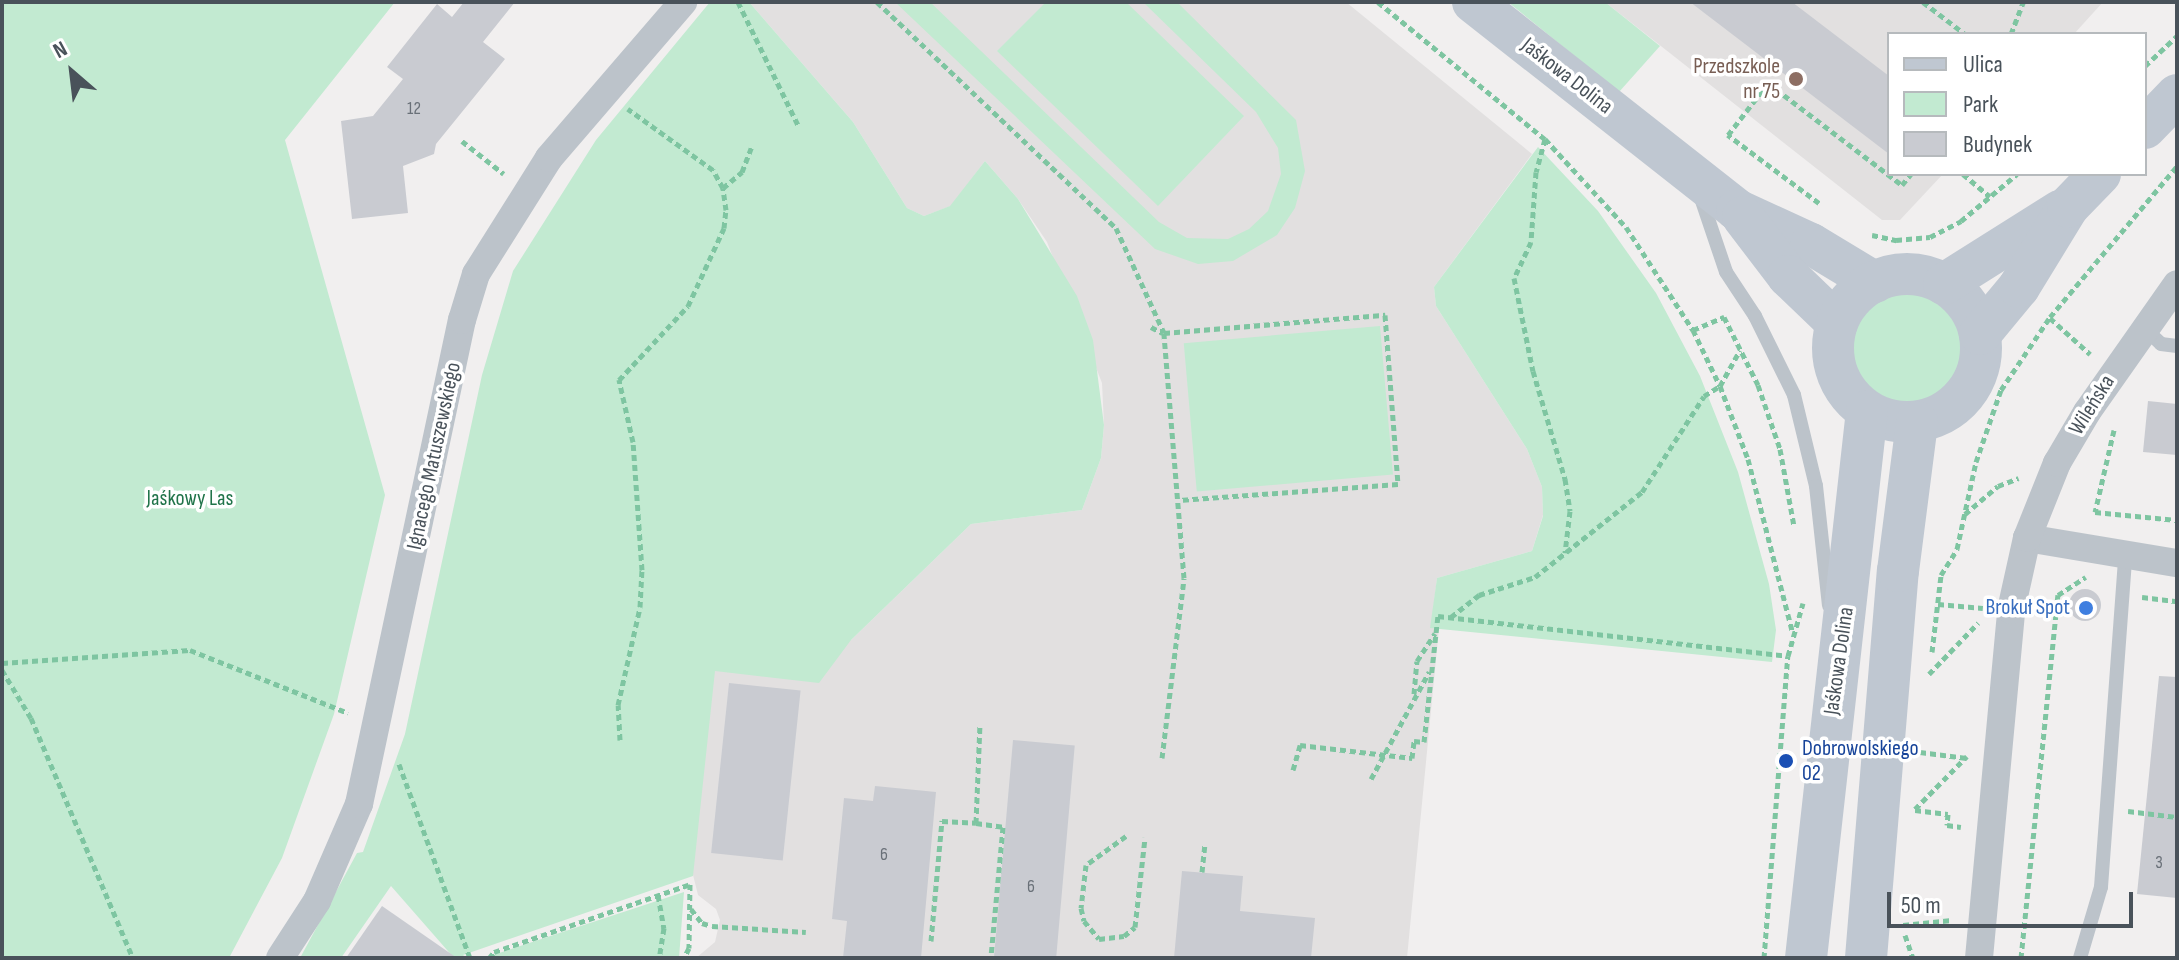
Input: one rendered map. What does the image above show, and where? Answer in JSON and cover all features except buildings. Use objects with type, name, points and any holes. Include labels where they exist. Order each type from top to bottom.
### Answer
[{"type":"street","name":"Ignacego Matuszewskiego","points":[[280,958],[317,901],[359,804],[462,320],[476,274],[530,185],[683,2]]},
{"type":"street","name":"Jaśkowa Dolina","points":[[1473,2],[1737,210],[1811,244],[1874,282]]},
{"type":"street","points":[[2147,126],[2177,95]]},
{"type":"street","points":[[1980,334],[2019,287],[2068,207],[2098,176]]},
{"type":"street","points":[[1944,284],[2068,207]]},
{"type":"street","name":"Jaśkowa Dolina","points":[[1737,210],[1788,276],[1837,323]]},
{"type":"street","points":[[1909,274],[1944,284],[1961,297],[1980,334],[1979,364],[1968,392],[1945,412],[1917,422],[1891,421],[1867,411],[1849,395],[1837,373],[1833,348],[1837,323],[1852,299],[1874,282],[1909,274]]},
{"type":"street","name":"Wileńska","points":[[2027,538],[2057,463],[2143,326],[2177,284]]},
{"type":"street","name":"Jaśkowa Dolina","points":[[1806,958],[1838,649],[1853,567],[1867,411]]},
{"type":"street","points":[[1866,958],[1898,571],[1917,422]]},
{"type":"street","points":[[1979,958],[2011,610],[2027,538],[2125,558],[2177,563]]},
{"type":"lane","points":[[1694,176],[1726,272],[1755,316],[1794,395],[1816,486],[1821,564],[1838,649]]},
{"type":"lane","points":[[2143,326],[2161,344],[2177,346]]},
{"type":"lane","points":[[2080,958],[2101,887],[2125,558]]},
{"type":"path","points":[[738,2],[799,127]]},
{"type":"path","points":[[877,2],[1116,228],[1164,333],[1184,578],[1162,758]]},
{"type":"path","points":[[1378,2],[1545,139],[1626,227],[1693,330],[1720,386],[1748,459],[1792,630],[1764,958]]},
{"type":"path","points":[[1923,2],[1962,32]]},
{"type":"path","points":[[2012,32],[2023,2]]},
{"type":"path","points":[[2147,64],[2177,36]]},
{"type":"path","points":[[1821,205],[1728,135],[1768,83],[1887,174]]},
{"type":"path","points":[[607,91],[713,170],[723,188],[724,228],[688,306],[619,380],[633,442],[642,570],[640,607],[618,705],[620,740]]},
{"type":"path","points":[[1545,139],[1536,172],[1531,242],[1514,278],[1533,371],[1565,479],[1570,511],[1565,553]]},
{"type":"path","points":[[462,141],[498,169]]},
{"type":"path","points":[[723,188],[742,172],[751,148]]},
{"type":"path","points":[[1941,575],[1957,549],[2001,390],[2050,317],[2177,166]]},
{"type":"path","points":[[1890,176],[1902,185],[1909,176]]},
{"type":"path","points":[[1965,176],[1990,197]]},
{"type":"path","points":[[1867,234],[1896,240],[1930,237],[1961,221],[2015,176]]},
{"type":"path","points":[[1151,327],[1164,333],[1385,315],[1398,484],[1180,500]]},
{"type":"path","points":[[1693,330],[1724,317],[1780,449],[1795,534]]},
{"type":"path","points":[[2050,317],[2112,373]]},
{"type":"path","points":[[1450,617],[1479,595],[1535,577],[1642,492],[1704,396],[1720,386],[1740,349]]},
{"type":"path","points":[[2117,416],[2095,512],[2177,520]]},
{"type":"path","points":[[1964,515],[1998,486],[2057,463]]},
{"type":"path","points":[[2021,958],[2058,595]]},
{"type":"path","points":[[1929,674],[1951,646],[1993,609]]},
{"type":"path","points":[[1293,770],[1300,745],[1412,758],[1414,741],[1424,742],[1438,616],[1788,656]]},
{"type":"path","points":[[1414,695],[1417,661],[1435,632]]},
{"type":"path","points":[[2,663],[190,650],[354,716]]},
{"type":"path","points":[[2,670],[31,718],[133,958]]},
{"type":"path","points":[[1371,779],[1414,695],[1430,671]]},
{"type":"path","points":[[1965,828],[1947,825],[1948,814],[1914,809],[2000,723]]},
{"type":"path","points":[[976,823],[980,724]]},
{"type":"path","points":[[394,749],[470,958]]},
{"type":"path","points":[[1920,752],[1997,762]]},
{"type":"path","points":[[2107,808],[2177,817]]},
{"type":"path","points":[[931,941],[942,821],[1003,827],[991,957]]},
{"type":"path","points":[[1126,836],[1086,865],[1084,921],[1099,939],[1124,936],[1135,927],[1145,838]]},
{"type":"path","points":[[1202,872],[1205,844]]},
{"type":"path","points":[[489,958],[494,952],[690,884],[691,909],[684,958]]},
{"type":"path","points":[[658,895],[664,928],[659,958]]},
{"type":"path","points":[[691,909],[702,923],[712,926],[806,932]]},
{"type":"shaded area","points":[[749,2],[1346,2],[1532,154],[1434,287],[1436,306],[1527,449],[1542,487],[1543,515],[1532,551],[1437,578],[1431,628],[1439,628],[1407,958],[696,958],[715,942],[720,920],[716,909],[698,895],[691,867],[706,643],[851,640],[971,524],[1082,510],[1101,458],[1104,425],[1102,383],[1047,242],[1018,199],[985,161],[951,206],[924,216],[907,208],[853,122]]},
{"type":"shaded area","name":"Przedszkole nr 75","points":[[1605,2],[2103,2],[2076,32],[1887,32],[1887,176],[1941,176],[1900,220],[1882,220]]},
{"type":"green space","name":"Jaśkowy Las","points":[[2,2],[395,2],[285,140],[385,495],[334,714],[282,858],[229,958],[2,958]]},
{"type":"green space","points":[[710,2],[749,2],[853,122],[907,208],[924,216],[950,206],[985,161],[1018,199],[1077,296],[1093,340],[1104,425],[1101,458],[1082,510],[971,524],[851,640],[819,683],[715,671],[693,876],[463,955],[467,958],[454,958],[391,886],[341,958],[300,958],[357,853],[363,852],[405,734],[482,375],[513,271],[596,140]]},
{"type":"green space","points":[[895,2],[930,2],[1159,222],[1187,238],[1228,239],[1249,229],[1268,211],[1281,174],[1278,148],[1256,112],[1143,2],[1177,2],[1296,120],[1305,171],[1295,208],[1277,235],[1233,261],[1198,264],[1155,249]]},
{"type":"green space","points":[[1046,2],[1126,2],[1244,116],[1158,206],[997,51]]},
{"type":"green space","points":[[1508,2],[1605,2],[1660,46],[1619,92]]},
{"type":"green space","points":[[1538,147],[1598,211],[1656,293],[1700,376],[1738,472],[1769,584],[1776,630],[1772,662],[1430,628],[1437,578],[1532,551],[1543,516],[1542,487],[1527,449],[1436,306],[1434,287]]},
{"type":"green space","points":[[1906,294],[1927,298],[1945,310],[1957,328],[1961,349],[1957,370],[1945,388],[1927,400],[1906,404],[1885,400],[1867,388],[1855,370],[1851,349],[1855,328],[1867,310],[1885,298]]},
{"type":"green space","points":[[1380,326],[1393,474],[1197,492],[1184,343]]},
{"type":"green space","points":[[684,892],[679,958],[484,958],[496,954]]},
{"type":"place","name":"Przedszkole nr 75","points":[[1796,79]]},
{"type":"place","name":"Brokuł Spot","points":[[2086,608]]},
{"type":"place","name":"Dobrowolskiego 02","points":[[1786,761]]}]
